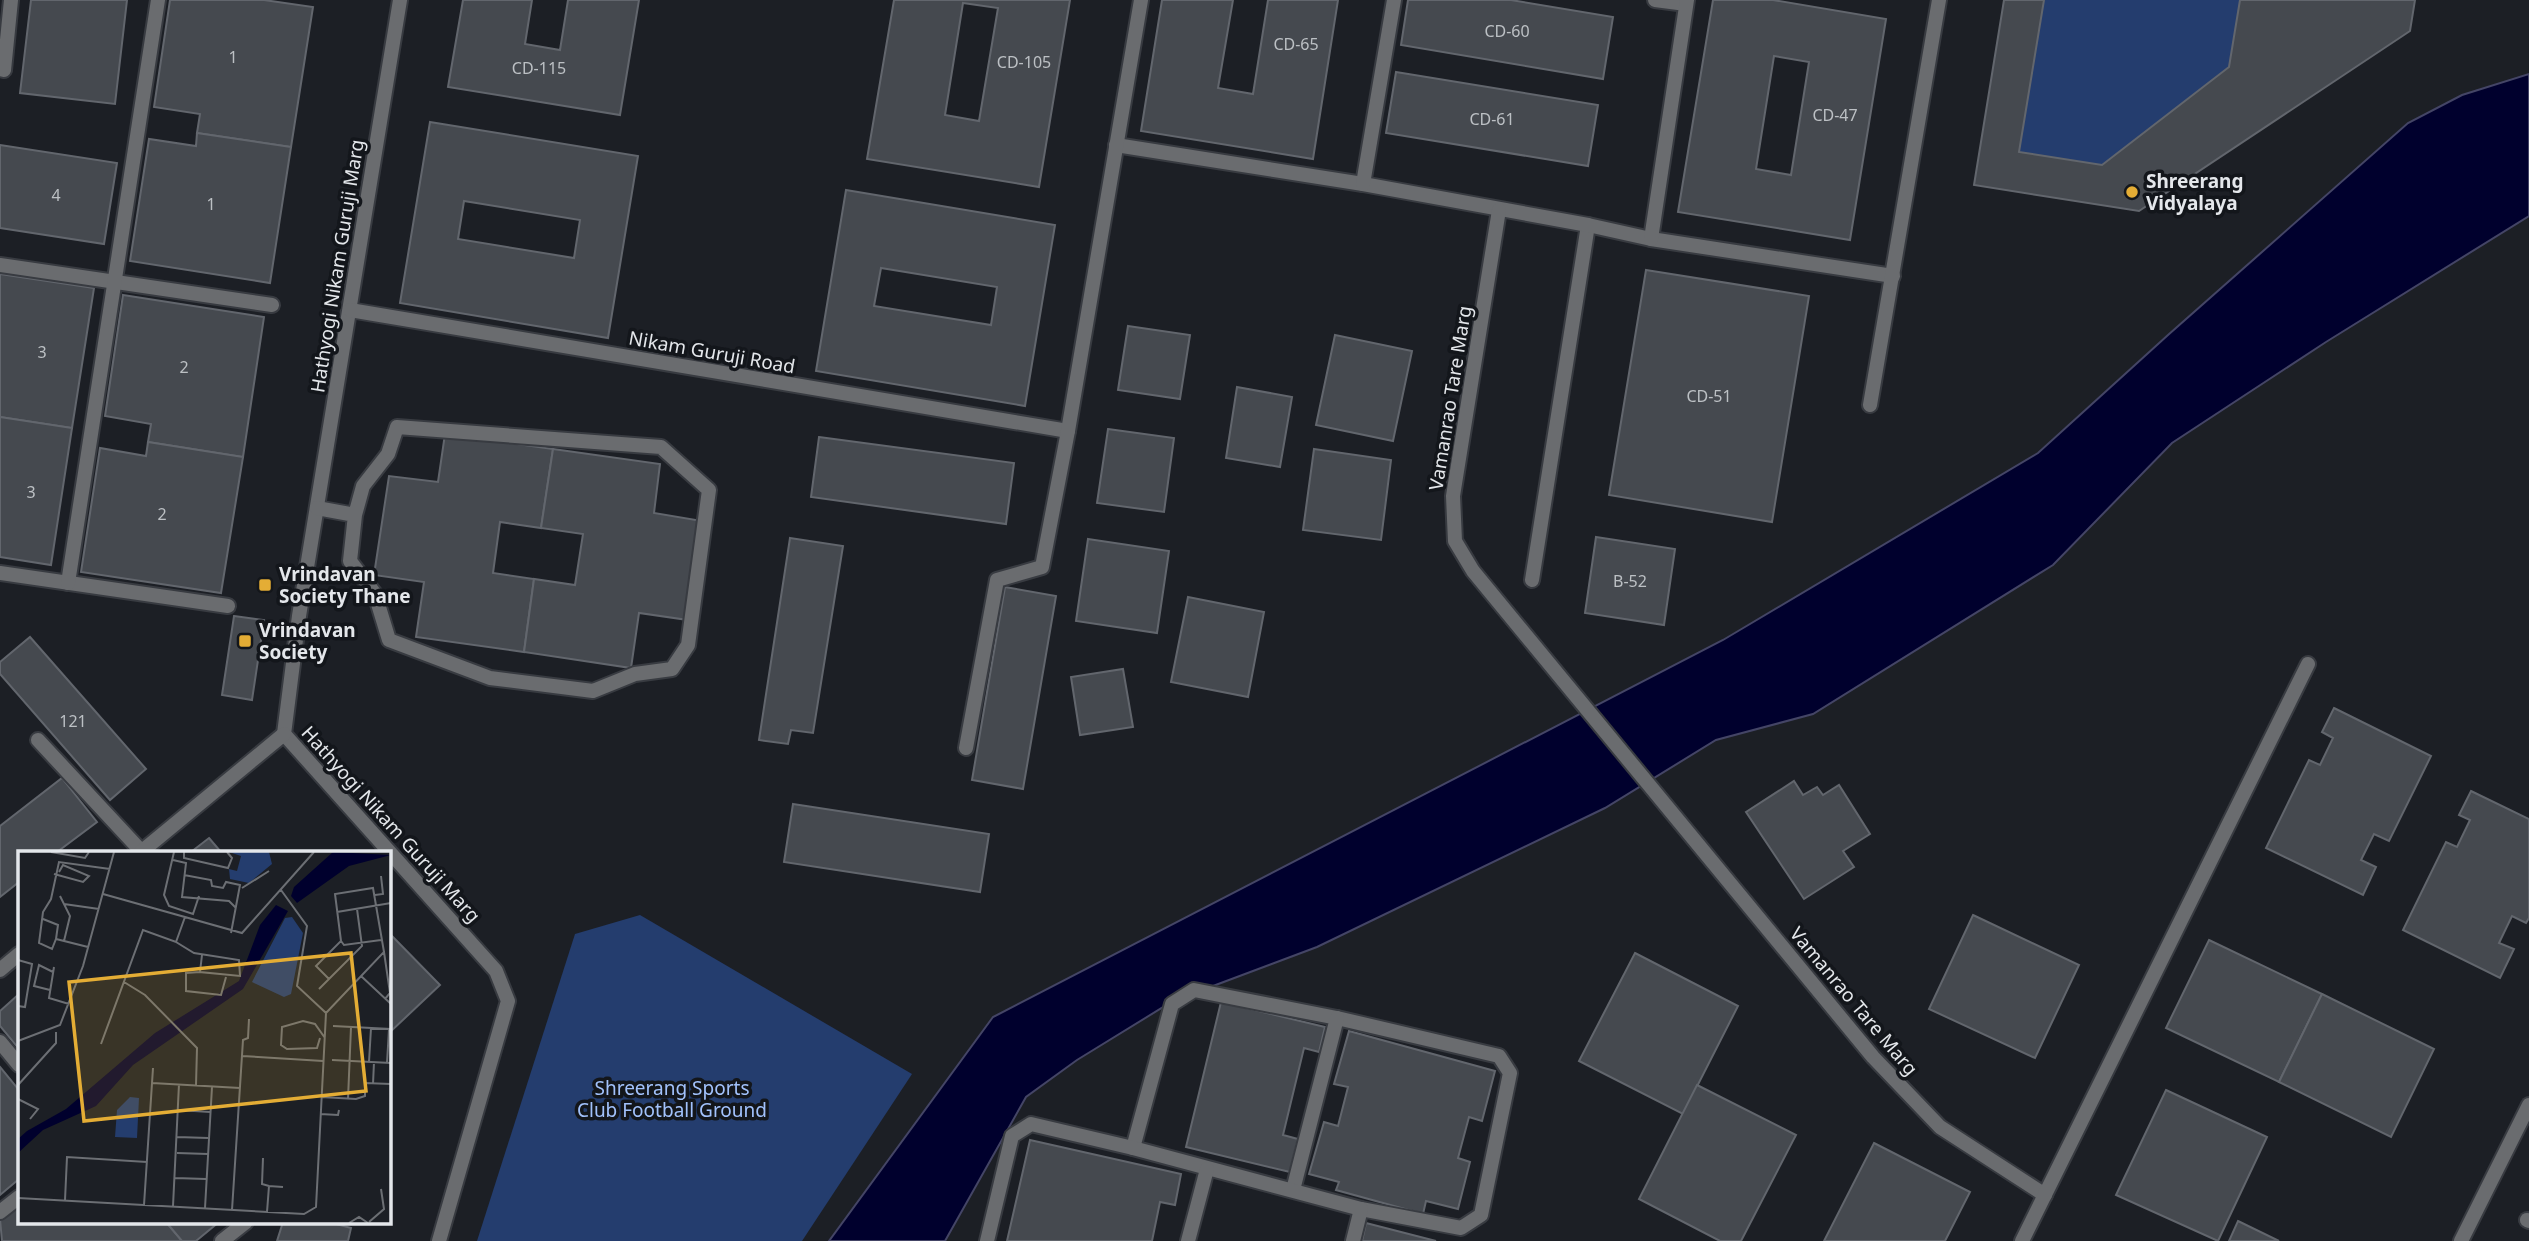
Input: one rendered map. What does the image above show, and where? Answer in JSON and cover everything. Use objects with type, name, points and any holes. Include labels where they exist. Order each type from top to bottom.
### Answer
[{"type":"street","points":[[0,69],[4,70],[11,0]]},
{"type":"street","points":[[68,583],[158,0]]},
{"type":"street","name":"Hathyogi Nikam Guruji Marg","points":[[389,851],[284,734],[299,616],[400,0]]},
{"type":"street","points":[[966,748],[997,580],[1042,568],[1141,0]]},
{"type":"street","points":[[1363,184],[1395,0]]},
{"type":"street","points":[[1651,239],[1686,2],[1655,0]]},
{"type":"street","points":[[1870,405],[1939,0]]},
{"type":"street","points":[[1116,145],[1363,184],[1651,239],[1892,276]]},
{"type":"street","name":"Vamanrao Tare Marg","points":[[1499,210],[1453,496],[1455,541],[1473,571],[1873,1058],[1940,1128],[2045,1195]]},
{"type":"street","points":[[1532,580],[1588,225]]},
{"type":"street","points":[[0,265],[272,305]]},
{"type":"street","name":"Nikam Guruji Road","points":[[350,310],[1068,431]]},
{"type":"street","points":[[397,427],[662,447],[709,489],[688,645],[673,669],[635,674],[593,691],[490,678],[389,640],[375,594],[350,561],[355,514],[363,486],[388,454],[397,427]]},
{"type":"street","points":[[317,508],[355,514]]},
{"type":"street","points":[[0,573],[228,606]]},
{"type":"street","points":[[2022,1241],[2308,664]]},
{"type":"street","points":[[143,851],[284,734]]},
{"type":"street","points":[[38,740],[141,851]]},
{"type":"street","name":"Hathyogi Nikam Guruji Marg","points":[[390,852],[496,971],[508,1001],[439,1241]]},
{"type":"street","points":[[0,970],[18,955]]},
{"type":"street","points":[[987,1241],[1012,1136],[1031,1124],[1133,1148],[1361,1209],[1461,1228],[1482,1216],[1510,1073],[1499,1056],[1337,1018],[1194,990],[1172,1004],[1133,1148]]},
{"type":"street","points":[[1293,1191],[1337,1018]]},
{"type":"street","points":[[0,1042],[18,1064]]},
{"type":"street","points":[[2461,1241],[2529,1105]]},
{"type":"street","points":[[1188,1241],[1207,1169]]},
{"type":"street","points":[[0,1212],[18,1198]]},
{"type":"street","points":[[1353,1241],[1361,1209]]},
{"type":"street","points":[[222,1241],[243,1224]]},
{"type":"green space","points":[[2044,0],[2240,0],[2229,67],[2102,165],[2019,152]]},
{"type":"green space","name":"Shreerang Sports Club Football Ground","points":[[640,915],[912,1074],[802,1241],[477,1241],[575,934]]},
{"type":"shaded area","points":[[2529,74],[2529,216],[2326,342],[2172,443],[2053,565],[1813,714],[1716,740],[1605,808],[1317,947],[1173,1001],[1077,1060],[1026,1097],[945,1241],[829,1241],[993,1017],[1723,640],[2038,453],[2408,123],[2462,95]]},
{"type":"building","points":[[31,0],[127,0],[115,104],[20,93]]},
{"type":"building","points":[[170,0],[264,0],[313,7],[291,147],[197,133],[200,114],[154,107]]},
{"type":"building","points":[[463,0],[532,0],[525,44],[560,50],[568,0],[639,0],[620,115],[448,87]]},
{"type":"building","points":[[894,0],[1070,0],[1039,187],[867,159]],"holes":[[[963,3],[998,8],[979,121],[945,115]]]},
{"type":"building","points":[[1162,0],[1233,0],[1218,88],[1253,94],[1268,0],[1338,0],[1313,159],[1141,131]]},
{"type":"building","points":[[1408,0],[1511,0],[1613,17],[1603,79],[1401,45]]},
{"type":"building","points":[[1713,0],[1773,0],[1886,19],[1850,240],[1678,212]],"holes":[[[1774,56],[1809,62],[1791,175],[1756,169]]]},
{"type":"building","points":[[2004,0],[2044,0],[2019,152],[2102,165],[2229,67],[2240,0],[2415,0],[2410,31],[2139,211],[1974,185]]},
{"type":"building","points":[[1396,72],[1598,105],[1588,166],[1386,133]]},
{"type":"building","points":[[430,122],[638,156],[608,338],[400,303]],"holes":[[[464,201],[580,220],[574,258],[458,239]]]},
{"type":"building","points":[[197,133],[291,147],[270,283],[130,261],[149,139],[196,146]]},
{"type":"building","points":[[0,145],[117,163],[104,244],[0,228]]},
{"type":"building","points":[[846,190],[1055,225],[1025,406],[816,371]],"holes":[[[881,268],[997,287],[991,325],[874,306]]]},
{"type":"building","points":[[1646,270],[1809,296],[1772,522],[1609,495]]},
{"type":"building","points":[[0,274],[94,288],[72,428],[0,417]]},
{"type":"building","points":[[123,295],[264,317],[243,457],[148,442],[151,424],[105,416]]},
{"type":"building","points":[[1128,326],[1190,335],[1180,399],[1118,390]]},
{"type":"building","points":[[1335,335],[1412,351],[1393,441],[1316,425]]},
{"type":"building","points":[[1237,387],[1292,397],[1280,467],[1226,458]]},
{"type":"building","points":[[0,417],[72,428],[51,565],[0,557]]},
{"type":"building","points":[[1108,429],[1174,438],[1164,512],[1097,503]]},
{"type":"building","points":[[445,434],[553,449],[541,528],[500,522],[493,573],[534,579],[524,652],[416,637],[424,582],[374,575],[389,476],[438,482]]},
{"type":"building","points":[[819,437],[1014,463],[1006,524],[811,497]]},
{"type":"building","points":[[148,442],[243,457],[221,593],[81,572],[100,448],[146,456]]},
{"type":"building","points":[[553,449],[660,464],[654,513],[702,521],[688,620],[639,613],[631,668],[524,652],[534,579],[575,585],[583,534],[541,528]]},
{"type":"building","points":[[1314,449],[1391,460],[1381,540],[1303,530]]},
{"type":"building","points":[[1596,537],[1675,549],[1664,625],[1585,613]]},
{"type":"building","points":[[790,538],[843,546],[813,733],[791,730],[788,744],[759,740]]},
{"type":"building","points":[[1088,539],[1169,551],[1157,633],[1076,621]]},
{"type":"building","points":[[1005,587],[1056,596],[1023,789],[972,780]]},
{"type":"building","points":[[1188,597],[1264,612],[1248,697],[1171,682]]},
{"type":"building","name":"Vrindavan Society","points":[[234,616],[264,620],[252,700],[222,695]]},
{"type":"building","points":[[30,637],[146,769],[110,800],[0,674],[0,662]]},
{"type":"building","points":[[1123,669],[1133,727],[1080,735],[1071,677]]},
{"type":"building","points":[[2334,708],[2431,756],[2389,841],[2374,834],[2361,860],[2376,867],[2363,895],[2266,848],[2309,760],[2320,765],[2333,738],[2322,732]]},
{"type":"building","points":[[62,778],[97,822],[58,851],[18,851],[18,883],[0,897],[0,826]]},
{"type":"building","points":[[1794,781],[1803,795],[1817,787],[1823,795],[1839,785],[1870,834],[1843,851],[1854,867],[1804,899],[1746,812]]},
{"type":"building","points":[[2471,791],[2529,819],[2529,918],[2526,923],[2512,916],[2499,943],[2514,949],[2500,978],[2403,930],[2446,842],[2457,847],[2470,820],[2459,815]]},
{"type":"building","points":[[793,804],[989,834],[980,892],[784,862]]},
{"type":"building","points":[[209,838],[220,851],[192,851]]},
{"type":"building","points":[[1973,915],[2079,965],[2035,1058],[1929,1009]]},
{"type":"building","points":[[392,936],[440,985],[390,1032]]},
{"type":"building","points":[[2209,940],[2322,994],[2279,1082],[2166,1028]]},
{"type":"building","points":[[1635,953],[1738,1006],[1683,1114],[1579,1061]]},
{"type":"building","points":[[2322,994],[2434,1049],[2391,1137],[2279,1082]]},
{"type":"building","points":[[18,995],[18,1048],[0,1026],[0,1011]]},
{"type":"building","points":[[1221,1002],[1325,1027],[1319,1052],[1304,1048],[1283,1135],[1298,1139],[1290,1172],[1186,1147]]},
{"type":"building","points":[[1349,1031],[1495,1071],[1482,1121],[1469,1117],[1458,1158],[1470,1162],[1458,1209],[1426,1201],[1423,1214],[1336,1190],[1339,1182],[1309,1174],[1324,1122],[1338,1126],[1348,1087],[1334,1084]]},
{"type":"building","points":[[0,1067],[18,1089],[18,1180],[0,1195]]},
{"type":"building","points":[[1697,1085],[1796,1135],[1741,1241],[1720,1241],[1639,1199]]},
{"type":"building","points":[[2166,1090],[2267,1137],[2218,1241],[2116,1195]]},
{"type":"building","points":[[1030,1140],[1181,1174],[1175,1205],[1160,1202],[1152,1241],[1007,1241]]},
{"type":"building","points":[[1874,1143],[1970,1192],[1945,1241],[1824,1241]]},
{"type":"building","points":[[18,1204],[18,1224],[168,1224],[182,1241],[2,1241],[0,1219]]},
{"type":"building","points":[[2238,1221],[2279,1241],[2229,1241]]},
{"type":"building","points":[[1366,1223],[1436,1241],[1362,1241]]},
{"type":"building","points":[[168,1224],[217,1224],[196,1241],[182,1241]]},
{"type":"building","points":[[282,1224],[336,1224],[351,1228],[348,1241],[277,1241]]},
{"type":"place","name":"Shreerang Vidyalaya","points":[[2132,192]]},
{"type":"place","name":"Vrindavan Society Thane","points":[[265,585]]},
{"type":"place","name":"Vrindavan Society","points":[[245,641]]}]
